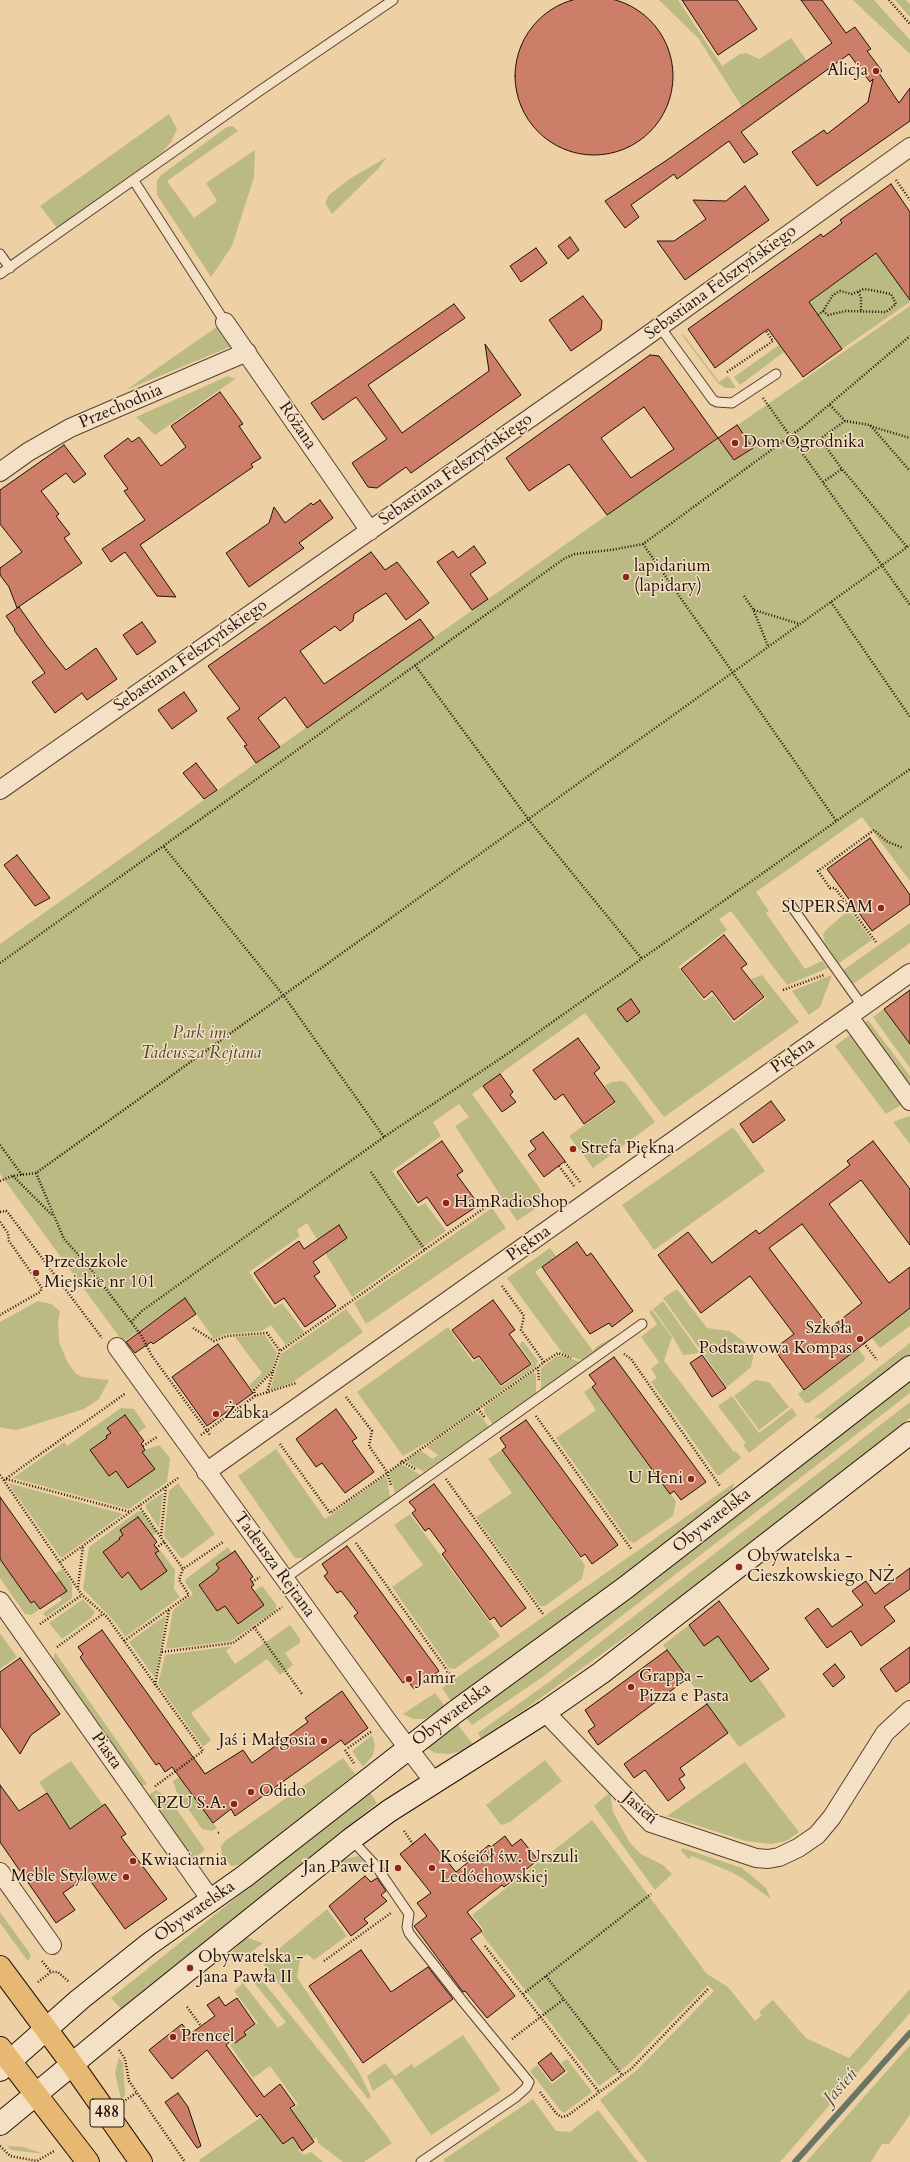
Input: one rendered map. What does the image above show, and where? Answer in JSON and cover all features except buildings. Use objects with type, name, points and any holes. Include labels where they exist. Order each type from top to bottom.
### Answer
[{"type":"main road","name":"Obywatelska","points":[[3,2060],[46,2029],[149,1944],[245,1876],[408,1748],[625,1588],[910,1367]]},
{"type":"main road","points":[[0,2124],[351,1839],[389,1811],[545,1712],[612,1664],[910,1433]]},
{"type":"main road","name":"488","points":[[0,1967],[72,2064],[141,2162]]},
{"type":"main road","name":"488","points":[[3,2060],[36,2094],[88,2162]]},
{"type":"street","name":"Sebastiana Felsztyńskiego","points":[[0,790],[660,327],[910,147]]},
{"type":"street","name":"Różana","points":[[225,322],[370,531]]},
{"type":"street","name":"Przechodnia","points":[[0,472],[28,452],[70,428],[247,352]]},
{"type":"street","name":"Piękna","points":[[206,1472],[856,1012],[910,972]]},
{"type":"street","points":[[856,1012],[910,1101]]},
{"type":"street","name":"Tadeusza Rejtana","points":[[112,1346],[434,1782]]},
{"type":"street","name":"Piasta","points":[[0,1601],[211,1900]]},
{"type":"street","name":"Jasień","points":[[545,1712],[651,1823],[756,1858],[768,1859],[792,1851],[817,1835],[832,1817],[885,1733],[910,1710]]},
{"type":"street","points":[[0,1872],[52,1945]]},
{"type":"lane","points":[[0,274],[134,181],[258,92],[393,0]]},
{"type":"lane","points":[[134,181],[225,322]]},
{"type":"lane","points":[[0,254],[10,268]]},
{"type":"lane","points":[[660,327],[713,400],[722,404],[732,403],[776,374]]},
{"type":"lane","points":[[790,904],[837,970],[856,1012]]},
{"type":"lane","points":[[284,1579],[642,1324]]},
{"type":"lane","points":[[351,1839],[372,1861],[409,1914],[406,1926],[409,1933],[529,2082],[526,2088],[516,2097],[421,2162]]},
{"type":"path","points":[[889,0],[910,24]]},
{"type":"path","points":[[892,175],[910,200]]},
{"type":"path","points":[[818,316],[836,292],[852,294],[871,290],[891,294],[896,304],[886,312],[846,311],[828,315],[823,311]]},
{"type":"path","points":[[858,292],[861,297],[861,311]]},
{"type":"path","points":[[727,372],[772,341],[766,331]]},
{"type":"path","points":[[0,963],[164,847],[565,558],[575,554],[611,550],[643,544],[790,437],[830,405],[910,336]]},
{"type":"path","points":[[743,396],[747,402],[760,394],[910,605]]},
{"type":"path","points":[[830,405],[845,421],[870,425],[910,438]]},
{"type":"path","points":[[0,1181],[12,1176],[36,1173],[909,546],[842,469],[820,438],[845,421]]},
{"type":"path","points":[[870,425],[910,471]]},
{"type":"path","points":[[823,482],[842,469]]},
{"type":"path","points":[[643,544],[837,822]]},
{"type":"path","points":[[744,596],[753,609],[768,646]]},
{"type":"path","points":[[831,602],[910,717]]},
{"type":"path","points":[[753,609],[800,624]]},
{"type":"path","points":[[415,665],[529,820],[642,959]]},
{"type":"path","points":[[131,1322],[142,1311],[384,1137],[642,959],[910,769]]},
{"type":"path","points":[[876,942],[835,888],[830,888],[825,878],[818,871],[874,830],[886,841],[903,848]]},
{"type":"path","points":[[164,847],[284,996],[384,1137]]},
{"type":"path","points":[[783,990],[837,970]]},
{"type":"path","points":[[0,1145],[22,1175]]},
{"type":"path","points":[[565,1162],[580,1182]]},
{"type":"path","points":[[559,1166],[574,1186]]},
{"type":"path","points":[[371,1172],[425,1250]]},
{"type":"path","points":[[36,1173],[64,1238],[86,1263],[131,1322],[147,1344],[152,1356],[210,1435]]},
{"type":"path","points":[[12,1176],[54,1216]]},
{"type":"path","points":[[267,1392],[280,1351],[494,1202]]},
{"type":"path","points":[[0,1212],[6,1211],[9,1214],[112,1346]]},
{"type":"path","points":[[0,1222],[8,1233],[9,1241],[42,1288],[40,1292],[0,1315]]},
{"type":"path","points":[[502,1286],[524,1316],[521,1330],[544,1362]]},
{"type":"path","points":[[193,1328],[214,1341],[227,1336],[266,1333],[280,1351]]},
{"type":"path","points":[[864,1343],[877,1360]]},
{"type":"path","points":[[621,1352],[631,1359],[720,1486]]},
{"type":"path","points":[[280,1444],[330,1514],[387,1472],[544,1362],[558,1354],[588,1363]]},
{"type":"path","points":[[538,1367],[539,1398]]},
{"type":"path","points":[[255,1396],[254,1390],[273,1371]]},
{"type":"path","points":[[207,1430],[255,1396],[296,1383]]},
{"type":"path","points":[[5,1480],[126,1393]]},
{"type":"path","points":[[346,1397],[372,1431],[369,1446],[387,1472]]},
{"type":"path","points":[[529,1405],[632,1550]]},
{"type":"path","points":[[143,1446],[157,1437]]},
{"type":"path","points":[[439,1469],[542,1614]]},
{"type":"path","points":[[0,1476],[5,1480],[82,1595],[103,1614],[124,1641],[203,1751],[139,1798]]},
{"type":"path","points":[[60,1562],[178,1478]]},
{"type":"path","points":[[5,1480],[130,1512]]},
{"type":"path","points":[[161,1537],[166,1486]]},
{"type":"path","points":[[139,1506],[183,1569]]},
{"type":"path","points":[[349,1533],[452,1677]]},
{"type":"path","points":[[156,1548],[164,1542]]},
{"type":"path","points":[[124,1641],[189,1595],[179,1580],[183,1569],[223,1542]]},
{"type":"path","points":[[78,1588],[84,1546]]},
{"type":"path","points":[[252,1582],[260,1577]]},
{"type":"path","points":[[40,1624],[82,1595]]},
{"type":"path","points":[[162,1652],[233,1643],[282,1607]]},
{"type":"path","points":[[155,1686],[169,1610]]},
{"type":"path","points":[[57,1648],[103,1614]]},
{"type":"path","points":[[254,1627],[302,1694]]},
{"type":"path","points":[[357,1767],[346,1749],[375,1729]]},
{"type":"path","points":[[404,1831],[413,1844]]},
{"type":"path","points":[[523,1994],[651,1894]]},
{"type":"path","points":[[324,1961],[402,1904]]},
{"type":"path","points":[[485,1946],[599,2092]]},
{"type":"path","points":[[47,1975],[51,1972],[58,1972],[70,1982]]},
{"type":"path","points":[[546,1976],[622,2075]]},
{"type":"path","points":[[529,2082],[536,2085],[561,2117],[567,2116],[631,2069],[708,1989]]},
{"type":"path","points":[[501,2047],[564,1999]]},
{"type":"path","points":[[188,2007],[201,2026]]},
{"type":"path","points":[[121,2052],[125,2059],[129,2081],[185,2162]]},
{"type":"path","points":[[123,2102],[136,2093]]},
{"type":"path","points":[[0,2146],[10,2156],[37,2161],[47,2155]]},
{"type":"green space","points":[[659,0],[678,0],[722,66],[740,54],[746,53],[759,59],[791,38],[807,61],[742,107],[698,38]]},
{"type":"green space","points":[[853,0],[874,0],[910,40],[910,54]]},
{"type":"green space","points":[[895,0],[906,0],[910,4],[910,17]]},
{"type":"green space","points":[[169,114],[177,129],[171,142],[161,153],[57,228],[40,206]]},
{"type":"green space","points":[[233,126],[238,131],[167,181],[194,218],[217,201],[206,183],[255,150],[254,177],[232,246],[211,277],[157,195],[157,181],[161,175],[227,127]]},
{"type":"green space","points":[[387,157],[379,168],[332,214],[325,203],[329,195],[351,178]]},
{"type":"green space","points":[[876,253],[910,302],[842,349],[809,303]]},
{"type":"green space","name":"Park im. Tadeusza Rejtana","points":[[910,306],[910,881],[862,817],[756,892],[769,911],[766,913],[805,969],[822,961],[828,968],[787,985],[731,911],[719,919],[727,930],[678,967],[704,1001],[713,995],[734,1023],[766,998],[751,979],[762,975],[799,1022],[664,1117],[585,1013],[472,1094],[548,1200],[517,1221],[455,1126],[469,1117],[459,1104],[433,1122],[441,1136],[392,1171],[418,1207],[425,1203],[446,1231],[352,1297],[307,1223],[297,1230],[300,1236],[249,1272],[274,1308],[282,1303],[304,1332],[286,1345],[271,1325],[262,1331],[226,1334],[214,1339],[185,1298],[123,1342],[0,1174],[0,944],[607,515]]},
{"type":"green space","points":[[218,326],[232,346],[126,390]]},
{"type":"green space","points":[[683,334],[719,382],[728,376],[736,388],[725,388],[718,383],[682,335]]},
{"type":"green space","points":[[779,345],[784,352],[740,385],[734,377]]},
{"type":"green space","points":[[228,376],[235,379],[155,435],[136,417]]},
{"type":"green space","points":[[849,910],[872,940],[839,963],[825,943],[823,934]]},
{"type":"green space","points":[[910,923],[910,943],[852,985],[842,971]]},
{"type":"green space","points":[[832,975],[820,1007],[809,1015],[792,991]]},
{"type":"green space","points":[[884,1009],[910,1044],[910,1068],[873,1017]]},
{"type":"green space","points":[[868,1020],[910,1076],[910,1087],[864,1023]]},
{"type":"green space","points":[[850,1035],[901,1105],[886,1114],[835,1046]]},
{"type":"green space","points":[[621,1081],[626,1083],[655,1122],[593,1168],[569,1136],[616,1103],[605,1086],[611,1082]]},
{"type":"green space","points":[[909,1116],[910,1117],[910,1144],[893,1122]]},
{"type":"green space","points":[[733,1127],[765,1171],[654,1250],[622,1205]]},
{"type":"green space","points":[[492,1208],[506,1228],[366,1324],[354,1303]]},
{"type":"green space","points":[[550,1248],[556,1256],[535,1272],[593,1351],[596,1347],[613,1337],[615,1340],[585,1361],[563,1354],[507,1278]]},
{"type":"green space","points":[[677,1289],[707,1328],[730,1331],[751,1347],[754,1354],[751,1367],[727,1387],[663,1298]]},
{"type":"green space","points":[[38,1301],[51,1304],[60,1311],[58,1323],[59,1342],[68,1363],[76,1374],[83,1377],[109,1380],[99,1399],[84,1409],[17,1430],[2,1428],[0,1427],[0,1322]]},
{"type":"green space","points":[[663,1301],[700,1353],[683,1355],[673,1337],[653,1309]]},
{"type":"green space","points":[[910,1308],[910,1326],[880,1348],[871,1337]]},
{"type":"green space","points":[[346,1309],[363,1332],[293,1382],[270,1390],[281,1354]]},
{"type":"green space","points":[[652,1310],[672,1337],[664,1361],[734,1452],[736,1451],[741,1458],[720,1475],[717,1475],[651,1382],[657,1378],[651,1369],[659,1362],[641,1337],[657,1324],[649,1312]]},
{"type":"green space","points":[[448,1327],[473,1362],[479,1358],[501,1387],[533,1364],[519,1345],[523,1341],[538,1361],[536,1366],[438,1436],[403,1456],[357,1392]]},
{"type":"green space","points":[[265,1335],[277,1353],[272,1370],[252,1389],[249,1385],[262,1373],[235,1337]]},
{"type":"green space","points":[[910,1343],[910,1354],[826,1419],[814,1418]]},
{"type":"green space","points":[[857,1347],[865,1358],[864,1361],[809,1403],[805,1403],[798,1394]]},
{"type":"green space","points":[[558,1355],[581,1362],[541,1390],[541,1368]]},
{"type":"green space","points":[[533,1372],[536,1374],[536,1394],[493,1425],[484,1412],[484,1407]]},
{"type":"green space","points":[[755,1380],[769,1382],[789,1407],[759,1430],[734,1396]]},
{"type":"green space","points":[[910,1380],[910,1393],[544,1676],[472,1725],[465,1717],[652,1581]]},
{"type":"green space","points":[[591,1387],[676,1501],[673,1516],[634,1543],[629,1541],[556,1438],[596,1410],[584,1392]]},
{"type":"green space","points":[[732,1396],[759,1433],[792,1408],[797,1415],[749,1453],[743,1445],[746,1443],[718,1406]]},
{"type":"green space","points":[[910,1402],[910,1418],[667,1607],[521,1712],[481,1738],[478,1733],[549,1682]]},
{"type":"green space","points":[[121,1408],[134,1409],[146,1427],[138,1433],[125,1415],[107,1428],[111,1433],[107,1438],[90,1450],[109,1476],[116,1471],[129,1488],[154,1469],[142,1452],[159,1445],[170,1458],[167,1482],[129,1509],[13,1478],[64,1442],[67,1446]]},
{"type":"green space","points":[[475,1413],[480,1415],[489,1427],[424,1472],[405,1461],[421,1451],[433,1459],[438,1455],[427,1447]]},
{"type":"green space","points":[[276,1449],[325,1519],[386,1475],[390,1497],[304,1558],[295,1558],[238,1476]]},
{"type":"green space","points":[[502,1450],[585,1565],[582,1579],[545,1606],[540,1606],[476,1517],[512,1493],[488,1459]]},
{"type":"green space","points":[[401,1464],[421,1475],[395,1493],[389,1473]]},
{"type":"green space","points":[[8,1483],[123,1514],[61,1558]]},
{"type":"green space","points":[[178,1483],[215,1534],[183,1558],[180,1557],[164,1536],[169,1491]]},
{"type":"green space","points":[[734,1483],[732,1492],[603,1594],[451,1701],[442,1688]]},
{"type":"green space","points":[[163,1493],[159,1528],[146,1508],[146,1504]]},
{"type":"green space","points":[[138,1511],[142,1512],[157,1532],[152,1536],[138,1517],[120,1530],[123,1535],[119,1538],[120,1539],[103,1552],[121,1578],[128,1572],[141,1589],[167,1571],[155,1553],[160,1550],[175,1570],[174,1589],[180,1597],[125,1637],[114,1621],[83,1589],[89,1547]]},
{"type":"green space","points":[[410,1514],[500,1636],[455,1669],[449,1668],[392,1587],[423,1565],[394,1525]]},
{"type":"green space","points":[[228,1547],[232,1553],[216,1564],[219,1568],[216,1572],[199,1585],[217,1611],[225,1606],[238,1624],[254,1591],[262,1586],[276,1604],[276,1610],[231,1641],[166,1649],[173,1610],[193,1594],[185,1582],[186,1579]]},
{"type":"green space","points":[[0,1559],[40,1609],[31,1615],[25,1614],[0,1578]]},
{"type":"green space","points":[[62,1569],[72,1584],[72,1598],[46,1617],[43,1613],[62,1600],[59,1596],[67,1591],[55,1574]]},
{"type":"green space","points":[[83,1599],[95,1612],[92,1617],[62,1639],[49,1623]]},
{"type":"green space","points":[[166,1615],[155,1678],[129,1642]]},
{"type":"green space","points":[[290,1625],[300,1639],[300,1643],[285,1653],[293,1665],[280,1675],[267,1659],[191,1713],[211,1740],[203,1747],[158,1684],[165,1655],[232,1646],[226,1651],[235,1664]]},
{"type":"green space","points":[[689,1625],[704,1646],[725,1631],[742,1655],[735,1660],[751,1682],[758,1677],[786,1716],[739,1747],[663,1645]]},
{"type":"green space","points":[[0,1633],[17,1657],[0,1669]]},
{"type":"green space","points":[[55,1652],[147,1784],[141,1787],[52,1664]]},
{"type":"green space","points":[[435,1693],[445,1706],[425,1719],[413,1719],[403,1714]]},
{"type":"green space","points":[[457,1724],[473,1744],[461,1751],[449,1754],[435,1753],[427,1748]]},
{"type":"green space","points":[[372,1735],[375,1746],[373,1755],[363,1767],[352,1751]]},
{"type":"green space","points":[[343,1758],[355,1774],[252,1856],[238,1865],[231,1866],[222,1856],[221,1847],[225,1841]]},
{"type":"green space","points":[[545,1760],[562,1781],[510,1822],[501,1825],[486,1805]]},
{"type":"green space","points":[[71,1761],[103,1805],[70,1829],[39,1782]]},
{"type":"green space","points":[[745,1762],[799,1832],[786,1841],[771,1844],[746,1841],[667,1816]]},
{"type":"green space","points":[[198,1763],[205,1773],[186,1787],[217,1828],[212,1831],[202,1829],[177,1793],[173,1781]]},
{"type":"green space","points":[[156,1790],[169,1798],[205,1850],[191,1860],[147,1796]]},
{"type":"green space","points":[[369,1791],[377,1803],[122,2010],[111,1998]]},
{"type":"green space","points":[[610,1792],[613,1812],[630,1843],[641,1854],[663,1865],[672,1874],[655,1890],[594,1806]]},
{"type":"green space","points":[[592,1820],[707,1974],[728,1987],[755,2021],[762,2015],[759,2012],[773,2000],[806,2038],[849,2058],[910,1989],[910,2013],[780,2162],[647,2162],[600,2100],[638,2069],[714,1991],[708,1985],[628,2065],[599,2086],[481,1933],[484,1930],[472,1915]]},
{"type":"green space","points":[[682,1848],[742,1868],[766,1888],[771,1899],[742,1878],[729,1871],[692,1856],[689,1859],[681,1851]]},
{"type":"green space","points":[[359,1856],[363,1861],[351,1872],[333,1867],[343,1859]]},
{"type":"green space","points":[[327,1909],[347,1936],[314,1960],[307,1954],[300,1960],[297,1977],[359,2072],[371,2097],[368,2099],[264,1965],[269,1957]]},
{"type":"green space","points":[[0,1912],[31,1955],[29,1960],[27,1960],[0,1923]]},
{"type":"green space","points":[[245,1937],[263,1943],[238,1962],[232,1952]]},
{"type":"green space","points":[[256,1973],[362,2103],[392,2143],[364,2162],[343,2162],[318,2143],[317,2137],[298,2150],[304,2155],[311,2152],[323,2162],[200,2162],[199,2160],[270,2111],[278,2121],[298,2104],[270,2066],[253,2078],[230,2045],[258,2023],[234,1991],[243,1983],[278,2028],[286,2022],[250,1978]]},
{"type":"green space","points":[[463,2035],[501,2090],[431,2135],[392,2078],[373,2091],[367,2076],[385,2063],[395,2076],[412,2064],[414,2068]]},
{"type":"green space","points":[[910,2045],[910,2115],[889,2144],[882,2144],[871,2162],[806,2162]]},
{"type":"green space","points":[[119,2057],[123,2063],[125,2096],[121,2099],[115,2073]]},
{"type":"green space","points":[[567,2059],[592,2092],[564,2113],[560,2110],[530,2071],[537,2065],[552,2084],[568,2072],[561,2063]]},
{"type":"green space","points":[[533,2099],[556,2131],[570,2132],[598,2110],[638,2162],[445,2162],[443,2160]]},
{"type":"green space","points":[[7,2146],[24,2147],[44,2154],[11,2150]]},
{"type":"waterway","name":"Jasień","points":[[795,2162],[910,2033]]},
{"type":"place","name":"Alicja","points":[[876,71]]},
{"type":"place","name":"Dom Ogrodnika","points":[[735,443]]},
{"type":"place","name":"lapidarium (lapidary)","points":[[626,577]]},
{"type":"place","name":"SUPERSAM","points":[[881,908]]},
{"type":"place","name":"Strefa Piękna","points":[[573,1149]]},
{"type":"place","name":"HamRadioShop","points":[[446,1203]]},
{"type":"place","name":"Przedszkole Miejskie nr 101","points":[[36,1273]]},
{"type":"place","name":"Szkoła Podstawowa Kompas","points":[[860,1339]]},
{"type":"place","name":"Żabka","points":[[216,1414]]},
{"type":"place","name":"U Heni","points":[[691,1479]]},
{"type":"place","name":"Obywatelska - Cieszkowskiego NŻ","points":[[739,1567]]},
{"type":"place","name":"Jamir","points":[[409,1679]]},
{"type":"place","name":"Grappa - Pizza e Pasta","points":[[631,1687]]},
{"type":"place","name":"Jaś i Małgosia","points":[[324,1741]]},
{"type":"place","name":"Odido","points":[[251,1792]]},
{"type":"place","name":"PZU S.A.","points":[[234,1804]]},
{"type":"place","name":"Kwiaciarnia","points":[[133,1861]]},
{"type":"place","name":"Jan Paweł II","points":[[398,1868]]},
{"type":"place","name":"Kościół św. Urszuli Ledóchowskiej","points":[[432,1868]]},
{"type":"place","name":"Meble Stylowe","points":[[126,1877]]},
{"type":"place","name":"Obywatelska - Jana Pawła II","points":[[190,1968]]},
{"type":"place","name":"Prencel","points":[[173,2037]]}]
